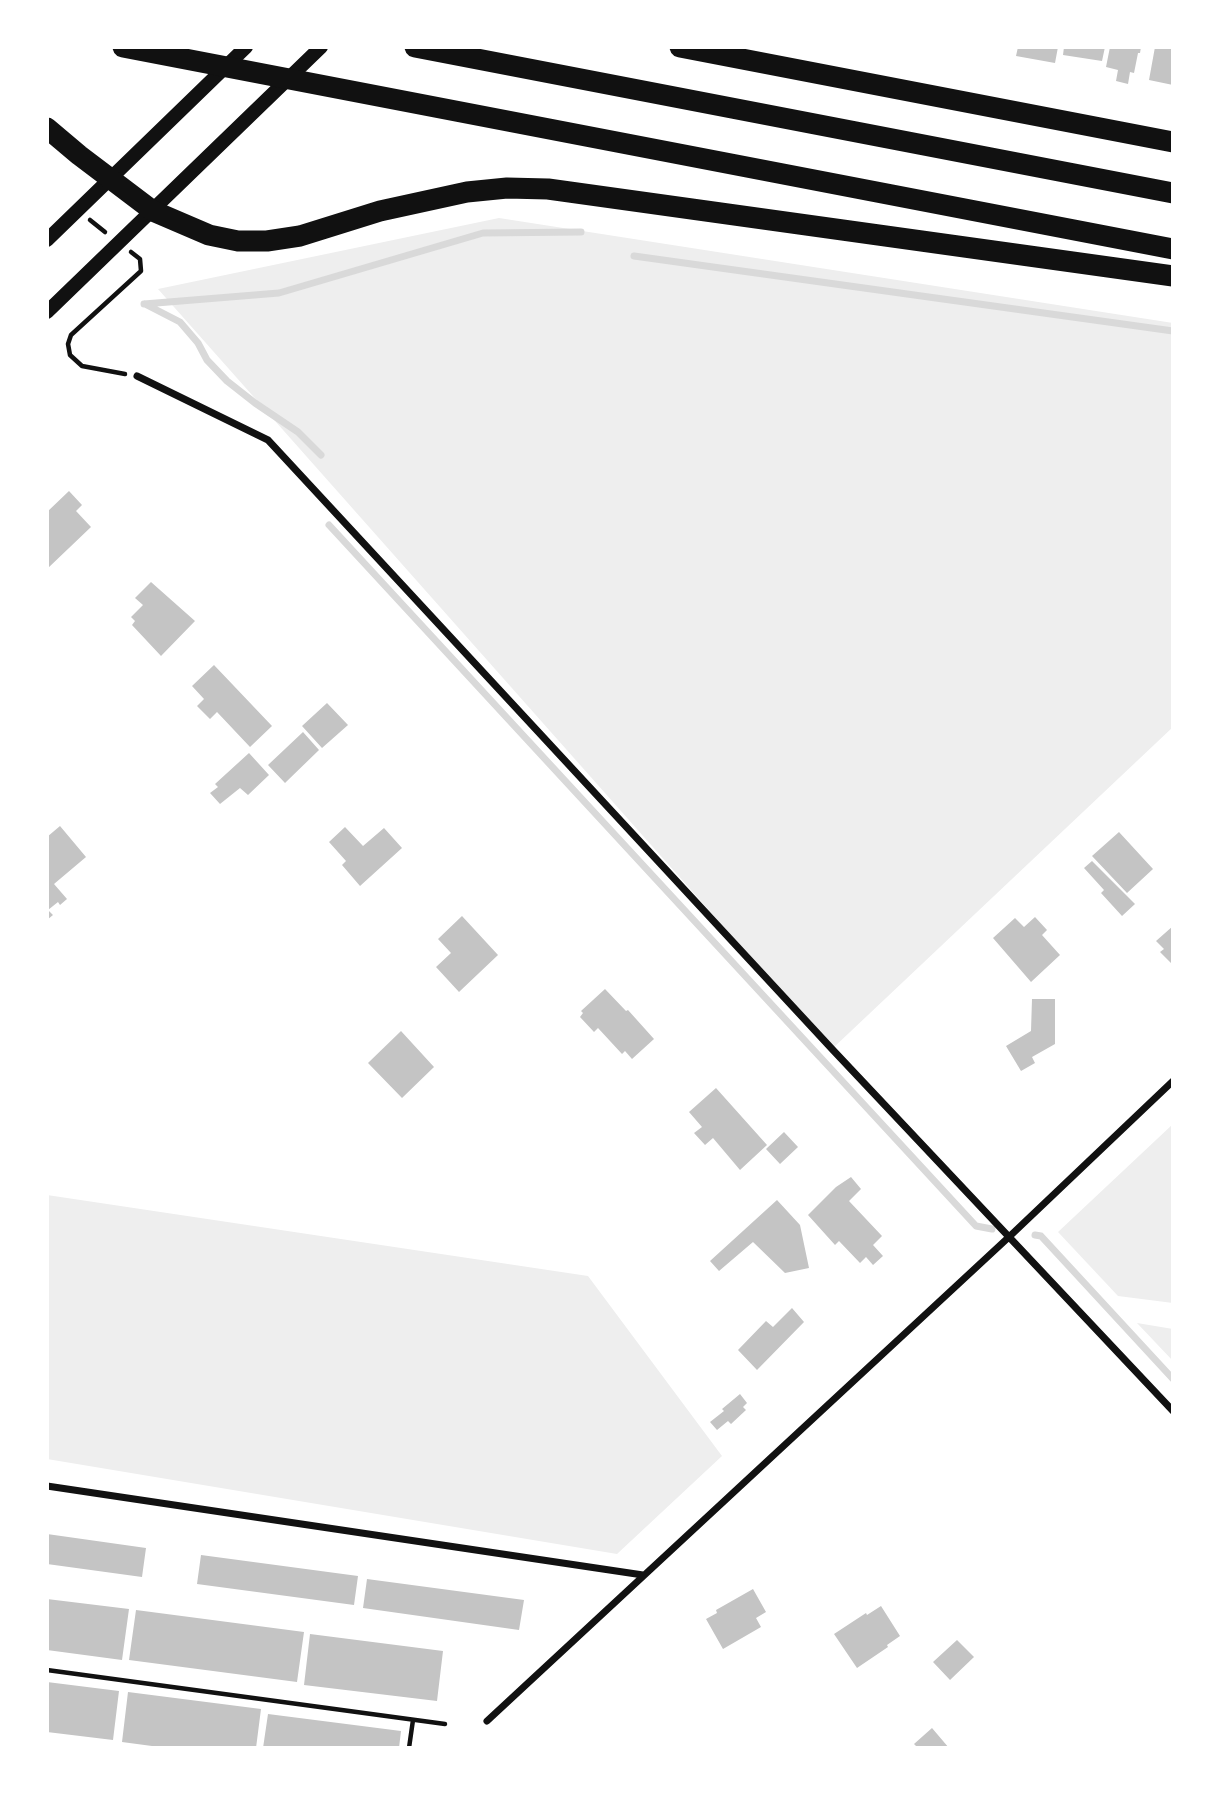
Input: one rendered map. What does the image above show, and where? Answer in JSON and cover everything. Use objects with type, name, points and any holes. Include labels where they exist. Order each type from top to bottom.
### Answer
[{"type":"highway","points":[[123,47],[1173,249]]},
{"type":"highway","points":[[415,47],[1173,193]]},
{"type":"highway","points":[[681,47],[1173,142]]},
{"type":"highway","points":[[47,128],[153,211],[209,235],[238,241],[267,241],[300,236],[380,211],[457,194],[507,188],[548,189],[1173,276]]},
{"type":"main road","points":[[47,240],[246,47]]},
{"type":"main road","points":[[47,312],[321,47]]},
{"type":"street","points":[[136,376],[268,440],[832,1049],[1173,1411]]},
{"type":"street","points":[[487,1721],[1010,1236],[1173,1081]]},
{"type":"street","points":[[47,1486],[643,1575]]},
{"type":"path","points":[[136,376],[82,366],[71,355],[68,344],[71,335],[141,271],[140,259]]},
{"type":"path","points":[[47,1670],[445,1724]]},
{"type":"path","points":[[409,1748],[413,1720]]},
{"type":"shaded area","points":[[499,218],[1173,323],[1173,727],[832,1049],[158,289]]},
{"type":"shaded area","points":[[1173,1124],[1173,1303],[1118,1296],[1058,1232]]},
{"type":"shaded area","points":[[47,1195],[588,1276],[722,1456],[617,1554],[47,1459]]},
{"type":"shaded area","points":[[1137,1323],[1173,1329],[1173,1361]]},
{"type":"building","points":[[1018,47],[1058,47],[1055,63],[1016,56]]},
{"type":"building","points":[[1064,47],[1105,47],[1102,61],[1063,55]]},
{"type":"building","points":[[1110,47],[1141,47],[1128,84],[1116,81],[1118,70],[1106,67]]},
{"type":"building","points":[[1155,47],[1173,47],[1173,85],[1149,80]]},
{"type":"building","points":[[69,491],[82,505],[76,511],[91,527],[47,569],[47,512]]},
{"type":"building","points":[[151,582],[195,621],[161,656],[132,625],[135,621],[131,617],[143,605],[135,598]]},
{"type":"building","points":[[214,665],[272,726],[250,747],[217,712],[210,719],[197,706],[204,699],[192,686]]},
{"type":"building","points":[[327,703],[348,725],[322,748],[302,726]]},
{"type":"building","points":[[303,732],[319,750],[285,783],[268,765]]},
{"type":"building","points":[[249,753],[269,775],[248,795],[240,788],[220,804],[210,793],[218,787],[215,784]]},
{"type":"building","points":[[60,826],[86,857],[54,884],[67,899],[48,910],[53,915],[47,920],[47,837]]},
{"type":"building","points":[[345,827],[363,846],[384,828],[402,848],[360,886],[342,865],[346,861],[329,842]]},
{"type":"building","points":[[1119,832],[1153,869],[1127,893],[1092,856]]},
{"type":"building","points":[[1092,861],[1135,904],[1122,916],[1101,893],[1104,890],[1084,868]]},
{"type":"building","points":[[462,916],[498,955],[459,992],[436,967],[451,953],[438,939]]},
{"type":"building","points":[[1035,917],[1047,930],[1042,935],[1060,955],[1031,982],[993,938],[1015,918],[1024,927]]},
{"type":"building","points":[[1173,926],[1173,965],[1160,952],[1164,949],[1156,941]]},
{"type":"building","points":[[605,989],[654,1039],[632,1059],[625,1051],[622,1054],[598,1028],[594,1032],[580,1017],[583,1013],[581,1011]]},
{"type":"building","points":[[1032,999],[1055,999],[1055,1044],[1032,1057],[1035,1063],[1021,1071],[1006,1046],[1031,1031]]},
{"type":"building","points":[[401,1031],[434,1067],[402,1098],[368,1063]]},
{"type":"building","points":[[716,1088],[767,1145],[740,1170],[713,1138],[705,1145],[694,1133],[702,1127],[689,1112]]},
{"type":"building","points":[[784,1132],[798,1147],[780,1164],[766,1149]]},
{"type":"building","points":[[851,1177],[861,1189],[849,1201],[882,1236],[873,1245],[883,1256],[873,1265],[866,1257],[860,1263],[839,1241],[835,1245],[808,1215],[836,1187]]},
{"type":"building","points":[[777,1200],[800,1225],[809,1268],[785,1273],[753,1242],[719,1271],[710,1261]]},
{"type":"building","points":[[792,1308],[804,1322],[757,1370],[738,1350],[766,1321],[773,1327]]},
{"type":"building","points":[[740,1394],[747,1403],[743,1407],[746,1410],[731,1424],[728,1421],[717,1430],[710,1422]]},
{"type":"building","points":[[47,1534],[146,1548],[142,1577],[47,1564]]},
{"type":"building","points":[[201,1555],[358,1576],[354,1605],[197,1584]]},
{"type":"building","points":[[367,1579],[524,1600],[519,1630],[363,1608]]},
{"type":"building","points":[[753,1589],[766,1612],[756,1618],[761,1627],[723,1649],[706,1619],[717,1613],[716,1610]]},
{"type":"building","points":[[47,1599],[129,1609],[122,1660],[47,1650]]},
{"type":"building","points":[[881,1606],[900,1636],[857,1668],[834,1634]]},
{"type":"building","points":[[136,1610],[304,1632],[297,1682],[129,1660]]},
{"type":"building","points":[[310,1634],[443,1651],[437,1701],[304,1685]]},
{"type":"building","points":[[957,1640],[974,1657],[950,1680],[933,1662]]},
{"type":"building","points":[[47,1682],[119,1691],[113,1740],[47,1732]]},
{"type":"building","points":[[128,1692],[261,1709],[256,1748],[167,1748],[122,1742]]},
{"type":"building","points":[[268,1714],[401,1731],[399,1748],[263,1748]]},
{"type":"building","points":[[932,1728],[949,1748],[913,1748],[916,1746],[914,1744]]},
{"type":"waterway","points":[[144,304],[279,293],[483,233],[581,232]]},
{"type":"waterway","points":[[634,256],[1173,331]]},
{"type":"waterway","points":[[145,304],[180,322],[198,343],[207,360],[227,381],[298,432],[321,455]]},
{"type":"waterway","points":[[329,525],[976,1226],[992,1229]]},
{"type":"waterway","points":[[1035,1235],[1041,1236],[1173,1379]]}]
